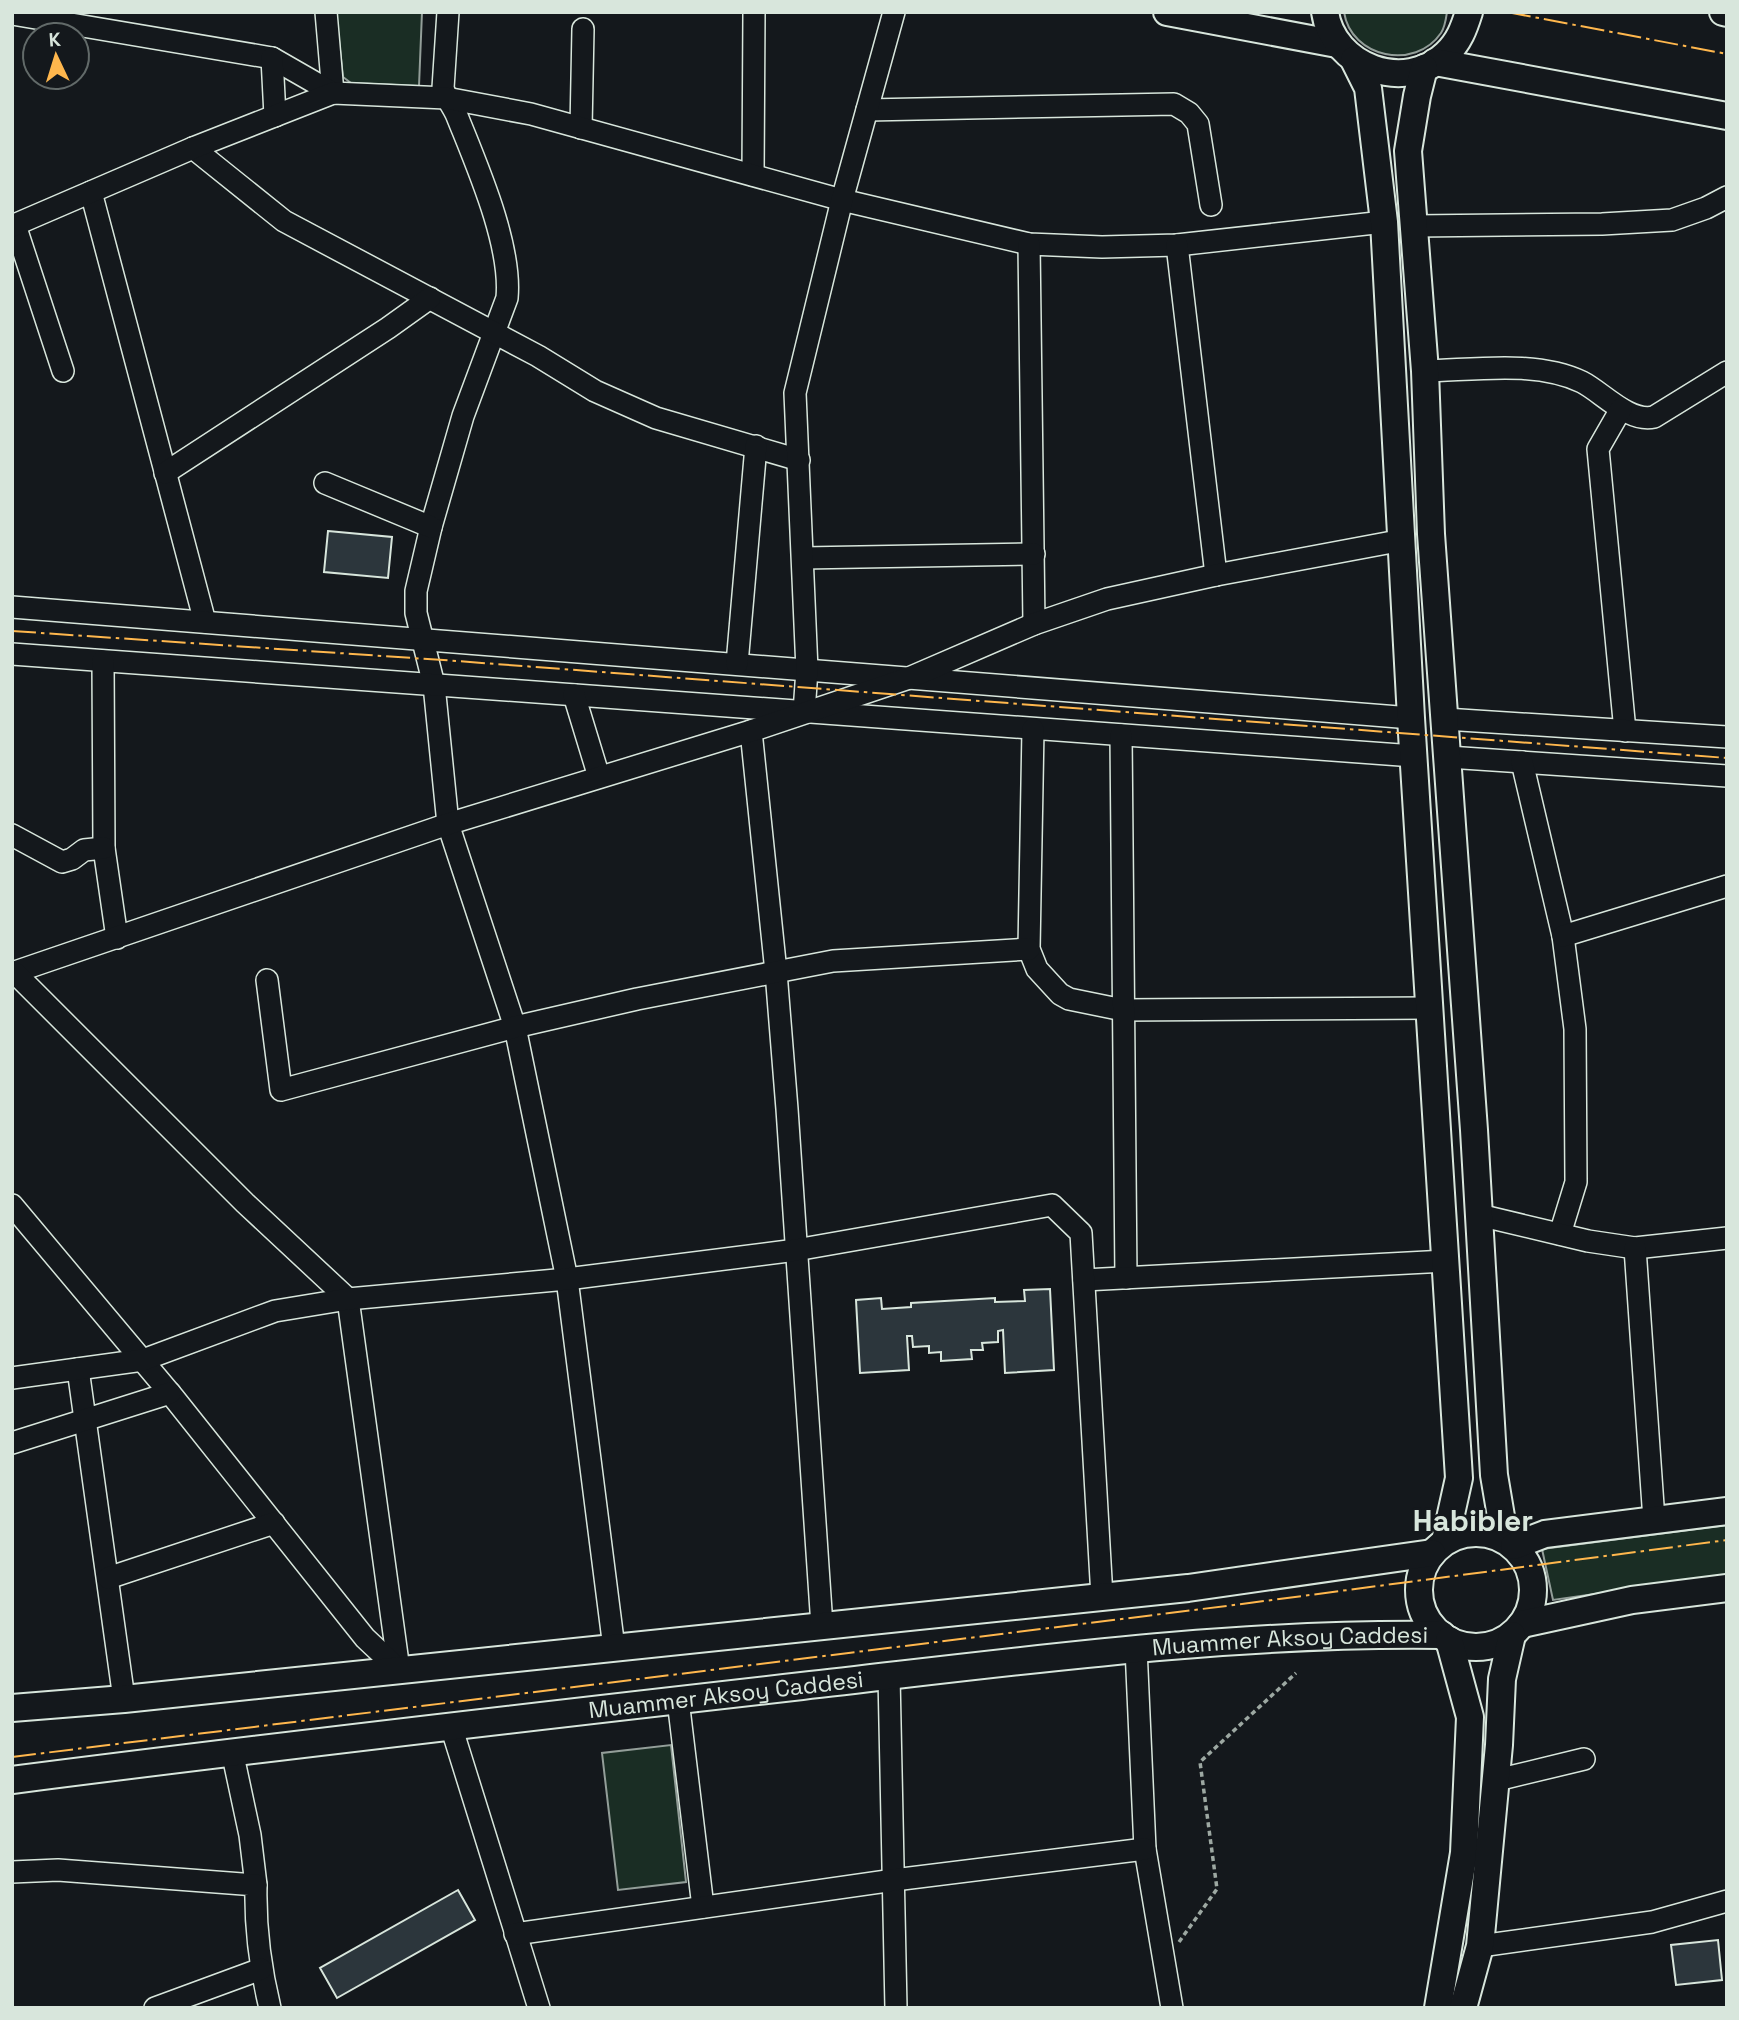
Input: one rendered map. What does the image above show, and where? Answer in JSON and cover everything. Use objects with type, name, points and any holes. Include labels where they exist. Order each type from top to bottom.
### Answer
[{"type":"main road","points":[[1167,12],[1346,52],[1375,71],[1400,74],[1430,65],[1445,55],[1461,36],[1469,12]]},
{"type":"main road","points":[[1325,12],[1327,23],[1368,88],[1384,222],[1411,718],[1459,1478],[1439,1547]]},
{"type":"main road","points":[[1430,65],[1727,116]]},
{"type":"main road","points":[[1430,65],[1417,96],[1408,151],[1425,371],[1431,534],[1479,1215],[1493,1475],[1509,1543]]},
{"type":"main road","points":[[1509,1543],[1545,1534],[1727,1511]]},
{"type":"main road","points":[[1463,2008],[1480,1946],[1497,1780],[1502,1679],[1517,1629],[1534,1599],[1534,1585],[1525,1559],[1509,1543],[1491,1534],[1475,1532],[1459,1535],[1439,1547],[1423,1567],[1419,1584],[1425,1617],[1446,1638],[1465,1646],[1482,1647],[1498,1643],[1517,1629],[1632,1600],[1726,1592]]},
{"type":"main road","points":[[12,1708],[124,1699],[1188,1588],[1439,1547]]},
{"type":"main road","name":"Muammer Aksoy Caddesi","points":[[12,1780],[232,1751],[1136,1648],[1323,1636],[1446,1638]]},
{"type":"main road","points":[[1438,2008],[1464,1853],[1470,1717],[1446,1638]]},
{"type":"street","points":[[326,12],[333,93]]},
{"type":"street","points":[[448,12],[443,88],[487,193],[509,278],[507,298],[463,416],[431,527],[416,591],[416,613],[434,685],[448,824],[515,1027],[567,1279],[614,1648]]},
{"type":"street","points":[[753,175],[754,12]]},
{"type":"street","points":[[804,712],[807,670],[795,393],[842,200],[894,12]]},
{"type":"street","points":[[12,14],[272,58],[333,93]]},
{"type":"street","points":[[581,128],[583,29]]},
{"type":"street","points":[[272,58],[275,116]]},
{"type":"street","points":[[63,371],[14,225],[193,148],[333,93],[446,98],[531,114],[842,200],[1029,244],[1102,247],[1177,245],[1384,222]]},
{"type":"street","points":[[867,110],[1174,104],[1189,113],[1198,124],[1211,205]]},
{"type":"street","points":[[193,148],[284,220],[495,333],[595,391],[656,418],[799,460]]},
{"type":"street","points":[[92,192],[205,622]]},
{"type":"street","points":[[1415,226],[1602,224],[1672,220],[1727,197]]},
{"type":"street","points":[[1029,244],[1034,624]]},
{"type":"street","points":[[1177,245],[1216,575]]},
{"type":"street","points":[[165,473],[430,298]]},
{"type":"street","points":[[1425,371],[1533,368],[1581,382],[1621,409],[1646,418],[1654,417],[1727,372]]},
{"type":"street","points":[[1621,409],[1598,449],[1625,731]]},
{"type":"street","points":[[737,664],[756,446]]},
{"type":"street","points":[[326,483],[431,527]]},
{"type":"street","points":[[399,1670],[348,1299],[245,1203],[13,973],[448,824],[751,731],[909,678],[1034,624],[1107,599],[1216,575],[1402,540]]},
{"type":"street","points":[[803,558],[1034,554]]},
{"type":"street","points":[[12,607],[1411,718]]},
{"type":"street","points":[[12,654],[1414,756]]},
{"type":"street","points":[[103,661],[104,848],[117,938]]},
{"type":"street","points":[[574,695],[599,777]]},
{"type":"street","points":[[1444,719],[1727,737]]},
{"type":"street","points":[[1032,729],[1029,949],[1037,969],[1060,994],[1069,999],[1124,1010],[1430,1008]]},
{"type":"street","points":[[751,731],[776,972],[822,1626]]},
{"type":"street","points":[[1121,735],[1126,1278]]},
{"type":"street","points":[[1448,757],[1727,776]]},
{"type":"street","points":[[1522,762],[1563,936],[1574,1029],[1576,1182],[1560,1234]]},
{"type":"street","points":[[12,835],[62,862],[72,859],[84,850],[104,848]]},
{"type":"street","points":[[1563,936],[1727,886]]},
{"type":"street","points":[[267,981],[281,1090],[515,1027],[637,999],[833,961],[1029,949]]},
{"type":"street","points":[[12,1205],[170,1393],[366,1638],[399,1670]]},
{"type":"street","points":[[12,1378],[143,1360],[275,1311],[348,1299],[567,1279],[796,1250],[1052,1205],[1081,1233],[1102,1597]]},
{"type":"street","points":[[1479,1215],[1635,1248],[1727,1238]]},
{"type":"street","points":[[1635,1248],[1654,1520]]},
{"type":"street","points":[[1084,1280],[1446,1261]]},
{"type":"street","points":[[78,1369],[124,1699]]},
{"type":"street","points":[[12,1443],[170,1393]]},
{"type":"street","points":[[108,1578],[274,1523]]},
{"type":"street","points":[[1136,1648],[1145,1849],[1172,2008]]},
{"type":"street","points":[[889,1676],[896,2008]]},
{"type":"street","points":[[678,1700],[703,1907]]},
{"type":"street","points":[[452,1726],[539,2008]]},
{"type":"street","points":[[232,1751],[250,1835],[261,1969],[270,2008]]},
{"type":"street","points":[[1497,1780],[1584,1759]]},
{"type":"street","points":[[515,1934],[894,1880],[1145,1849]]},
{"type":"street","points":[[12,1872],[58,1870],[256,1885]]},
{"type":"street","points":[[1480,1946],[1652,1922],[1727,1901]]},
{"type":"street","points":[[155,2008],[261,1969]]},
{"type":"path","points":[[1164,1964],[1217,1889],[1200,1762],[1296,1673]]},
{"type":"green space","points":[[336,12],[422,12],[419,86],[351,83],[343,77]]},
{"type":"green space","points":[[1344,12],[1447,12],[1441,33],[1430,45],[1401,55],[1385,54],[1358,40],[1349,28]]},
{"type":"green space","points":[[1727,1525],[1727,1575],[1553,1600],[1542,1549]]},
{"type":"green space","points":[[671,1745],[686,1882],[618,1890],[602,1753]]},
{"type":"building","points":[[328,531],[392,537],[388,578],[324,572]]},
{"type":"building","points":[[1050,1289],[1054,1370],[1005,1373],[1003,1330],[998,1331],[998,1342],[982,1343],[983,1350],[971,1350],[972,1359],[941,1361],[941,1352],[929,1353],[929,1346],[913,1347],[912,1336],[907,1336],[909,1370],[860,1373],[856,1300],[881,1298],[882,1309],[911,1307],[911,1303],[995,1298],[995,1302],[1025,1301],[1024,1290]]},
{"type":"building","points":[[458,1890],[475,1920],[337,1998],[320,1968]]},
{"type":"building","points":[[1718,1940],[1722,1980],[1676,1985],[1671,1945]]},
{"type":"power","points":[[1507,12],[1727,54]]},
{"type":"power","points":[[12,631],[457,661],[1727,758]]},
{"type":"power","points":[[12,1757],[1234,1605],[1727,1540]]},
{"type":"district","name":"Habibler","points":[[1473,1521]]}]
